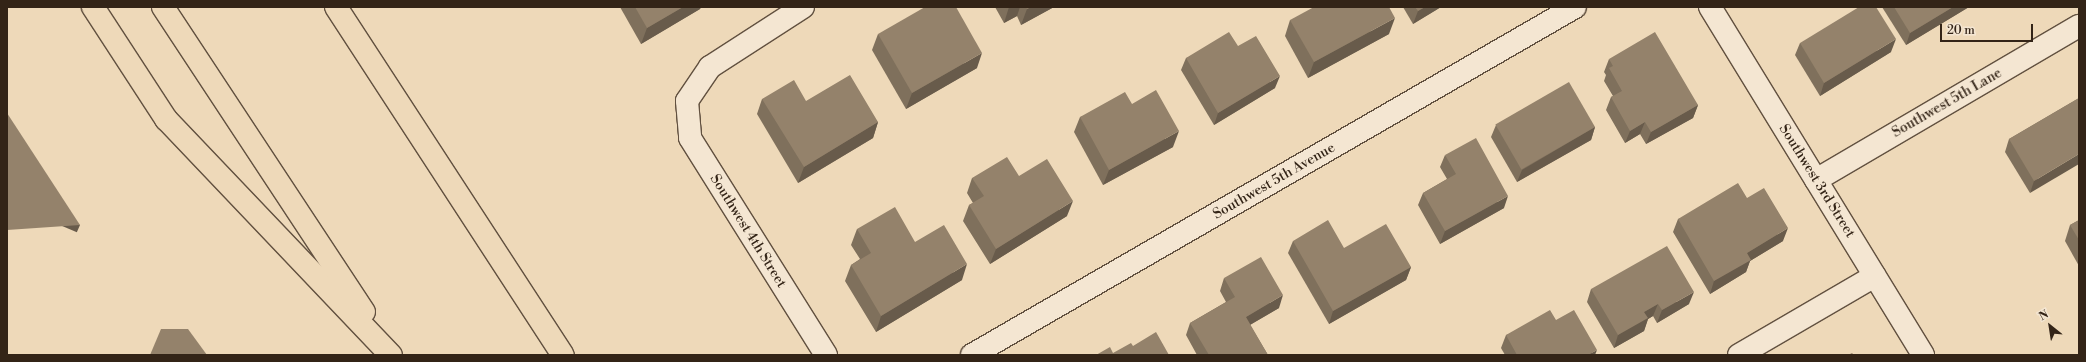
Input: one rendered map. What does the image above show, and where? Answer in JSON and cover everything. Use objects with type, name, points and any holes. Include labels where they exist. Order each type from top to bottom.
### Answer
[{"type":"highway","points":[[93,7],[166,119],[391,355]]},
{"type":"highway","points":[[164,7],[391,355]]},
{"type":"highway","points":[[336,7],[563,355]]},
{"type":"highway","points":[[351,7],[360,44]]},
{"type":"street","name":"Southwest 5th Avenue","points":[[972,355],[1575,7]]},
{"type":"street","name":"Southwest 3rd Street","points":[[1710,7],[1923,355]]},
{"type":"street","name":"Southwest 4th Street","points":[[797,8],[710,67],[687,101],[690,138],[826,355]]},
{"type":"street","name":"Southwest 5th Lane","points":[[1816,180],[2079,26]]},
{"type":"street","points":[[1739,355],[1875,276]]},
{"type":"building","points":[[635,7],[683,7],[647,28]]},
{"type":"building","points":[[925,7],[956,7],[982,53],[912,93],[878,34]]},
{"type":"building","points":[[1314,7],[1389,7],[1395,18],[1314,62],[1290,20]]},
{"type":"building","points":[[1415,7],[1425,7],[1418,11]]},
{"type":"building","points":[[1859,7],[1876,7],[1896,39],[1824,83],[1800,43]]},
{"type":"building","points":[[1894,7],[1953,7],[1910,33]]},
{"type":"building","points":[[1229,32],[1238,46],[1256,36],[1280,76],[1218,113],[1186,58]]},
{"type":"building","points":[[1655,32],[1698,105],[1651,132],[1645,122],[1630,131],[1611,97],[1622,91],[1609,68],[1613,66],[1609,59]]},
{"type":"building","points":[[850,75],[878,122],[804,167],[762,99],[794,80],[806,101]]},
{"type":"building","points":[[1569,82],[1595,127],[1521,170],[1495,124]]},
{"type":"building","points":[[1156,90],[1179,131],[1109,170],[1080,117],[1125,92],[1132,104]]},
{"type":"building","points":[[2079,98],[2079,154],[2034,181],[2009,139]]},
{"type":"building","points":[[7,113],[80,225],[7,230]]},
{"type":"building","points":[[1476,138],[1508,196],[1445,231],[1423,193],[1456,174],[1445,155]]},
{"type":"building","points":[[1007,157],[1019,176],[1047,159],[1073,201],[996,249],[969,205],[984,196],[972,178]]},
{"type":"building","points":[[1738,183],[1747,198],[1764,188],[1788,228],[1747,253],[1751,260],[1714,281],[1678,219]]},
{"type":"building","points":[[895,207],[915,242],[944,225],[967,264],[881,316],[851,265],[871,253],[857,229]]},
{"type":"building","points":[[1328,220],[1344,248],[1386,224],[1411,267],[1333,311],[1293,241]]},
{"type":"building","points":[[2079,220],[2079,240],[2070,225]]},
{"type":"building","points":[[1667,246],[1694,292],[1662,310],[1658,304],[1644,312],[1648,318],[1618,335],[1591,289]]},
{"type":"building","points":[[1261,257],[1283,295],[1246,317],[1268,355],[1209,355],[1190,323],[1235,297],[1224,278]]},
{"type":"building","points":[[1550,310],[1556,320],[1574,310],[1597,350],[1588,355],[1517,355],[1506,335]]},
{"type":"building","points":[[161,329],[188,329],[207,355],[150,355]]},
{"type":"building","points":[[1156,332],[1169,355],[1096,355],[1110,347],[1113,353],[1131,343],[1133,346]]}]
